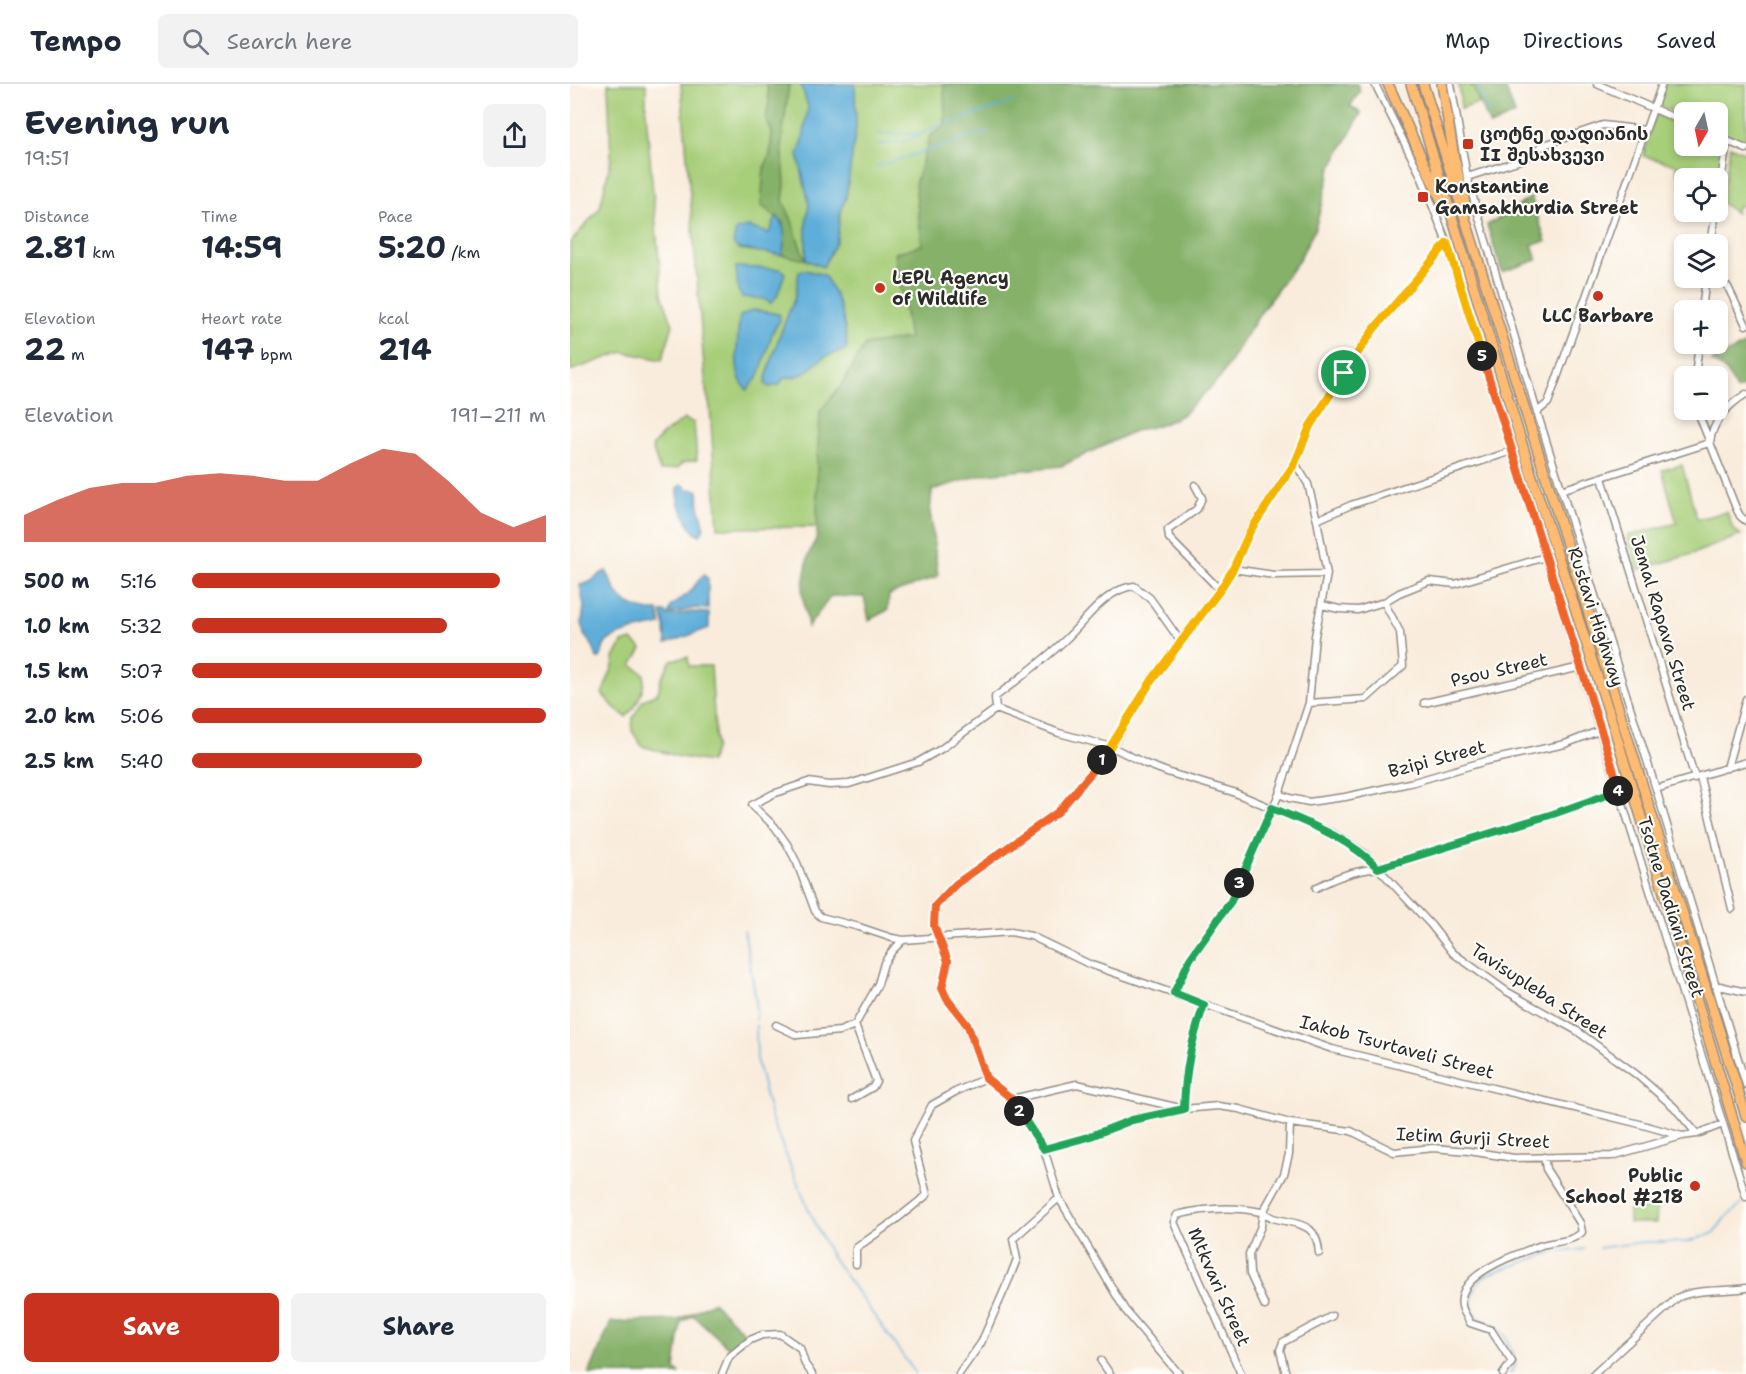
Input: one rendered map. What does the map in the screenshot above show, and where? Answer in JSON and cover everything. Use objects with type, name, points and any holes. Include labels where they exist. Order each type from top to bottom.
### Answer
[{"type":"highway","points":[[1388,84],[1428,170],[1460,247]]},
{"type":"highway","name":"Rustavi Highway","points":[[1411,84],[1460,247],[1614,728],[1746,1162]]},
{"type":"highway","name":"Rustavi Highway","points":[[1423,84],[1746,1116]]},
{"type":"highway","points":[[1442,84],[1454,157],[1466,207],[1468,231]]},
{"type":"street","name":"Tsotne Dadiani Street","points":[[1375,84],[1421,176],[1447,243],[1746,1197]]},
{"type":"street","name":"Tsotne Dadiani Street","points":[[1451,84],[1467,177],[1537,412],[1656,789],[1746,1085]]},
{"type":"street","points":[[1597,84],[1674,117]]},
{"type":"street","points":[[1537,412],[1548,403],[1662,84]]},
{"type":"street","points":[[1467,177],[1524,159],[1544,145],[1603,125],[1646,130]]},
{"type":"street","points":[[1728,141],[1746,149]]},
{"type":"street","points":[[1179,1374],[1125,1310],[1059,1198],[1044,1149],[1012,1099],[986,1078],[968,1026],[947,999],[942,988],[948,961],[934,926],[935,906],[956,884],[1058,812],[1112,747],[1152,680],[1220,590],[1233,569],[1250,531],[1295,463],[1310,426],[1374,329],[1447,243]]},
{"type":"street","points":[[1728,287],[1746,325]]},
{"type":"street","points":[[1710,443],[1711,435],[1720,417],[1746,394]]},
{"type":"street","points":[[1701,420],[1736,508],[1746,521]]},
{"type":"street","points":[[1561,490],[1710,443]]},
{"type":"street","points":[[1317,520],[1362,501],[1512,451]]},
{"type":"street","points":[[1174,993],[1190,959],[1231,901],[1279,794],[1309,703],[1315,636],[1327,574],[1308,484],[1295,463]]},
{"type":"street","name":"Jemal Rapava Street","points":[[1602,478],[1697,777],[1732,909]]},
{"type":"street","points":[[1195,485],[1202,498],[1197,509],[1168,530],[1169,538],[1220,590]]},
{"type":"street","points":[[1322,605],[1358,610],[1384,602],[1399,593],[1429,581],[1455,584],[1545,557]]},
{"type":"street","points":[[1233,569],[1274,575],[1327,574]]},
{"type":"street","points":[[903,940],[821,917],[815,911],[787,844],[775,827],[753,805],[773,794],[808,782],[829,785],[849,784],[918,762],[941,749],[996,709],[995,697],[1064,641],[1114,593],[1125,587],[1134,586],[1150,598],[1181,642]]},
{"type":"street","points":[[1309,703],[1366,699],[1403,666],[1400,632],[1384,602]]},
{"type":"street","name":"Psou Street","points":[[1424,703],[1581,667]]},
{"type":"street","points":[[1727,768],[1746,699]]},
{"type":"street","name":"Tavisupleba Street","points":[[996,709],[1059,733],[1112,747],[1146,764],[1233,792],[1334,834],[1364,854],[1454,953],[1506,992],[1577,1031],[1674,1107],[1697,1134]]},
{"type":"street","name":"Bzipi Street","points":[[1279,794],[1309,802],[1345,797],[1414,782],[1486,761],[1565,744],[1601,730]]},
{"type":"street","points":[[1656,789],[1746,762]]},
{"type":"street","points":[[1316,888],[1344,874],[1378,868],[1620,791]]},
{"type":"street","name":"Iakob Tsurtaveli Street","points":[[903,940],[1011,932],[1031,936],[1089,964],[1332,1049],[1682,1136]]},
{"type":"street","points":[[776,1025],[796,1035],[840,1031],[855,1025],[878,984],[884,963],[903,940]]},
{"type":"street","points":[[1715,985],[1746,992]]},
{"type":"street","points":[[1044,1149],[1088,1137],[1132,1120],[1184,1109],[1185,1075],[1189,1053],[1204,1005]]},
{"type":"street","points":[[852,1099],[873,1087],[876,1081],[855,1025]]},
{"type":"street","points":[[856,1264],[856,1248],[927,1195],[913,1141],[932,1105],[986,1078]]},
{"type":"street","name":"Ietim Gurji Street","points":[[1012,1099],[1077,1084],[1184,1109],[1218,1106],[1239,1109],[1290,1123],[1351,1131],[1394,1152],[1433,1148],[1514,1158],[1612,1156],[1682,1136],[1697,1134],[1723,1124]]},
{"type":"street","points":[[1265,1306],[1250,1274],[1249,1254],[1261,1226],[1263,1212],[1284,1174],[1289,1154],[1290,1123]]},
{"type":"street","points":[[1503,1374],[1512,1362],[1491,1330],[1470,1323],[1462,1306],[1463,1295],[1471,1280],[1486,1268],[1543,1245],[1577,1237],[1581,1232],[1580,1223],[1546,1169],[1544,1157]]},
{"type":"street","points":[[958,1374],[981,1343],[1010,1277],[1017,1259],[1013,1239],[1059,1198]]},
{"type":"street","name":"Mtkvari Street","points":[[1241,1374],[1174,1222],[1177,1215],[1203,1209],[1263,1212]]},
{"type":"street","points":[[1263,1212],[1270,1217],[1302,1224],[1314,1232],[1319,1253]]},
{"type":"street","points":[[1594,1374],[1677,1298],[1687,1293],[1746,1288]]},
{"type":"street","points":[[1286,1374],[1280,1350],[1283,1342],[1332,1316]]},
{"type":"street","points":[[722,1374],[729,1357],[750,1340],[762,1335],[780,1334],[800,1348],[805,1364],[812,1374]]},
{"type":"street","points":[[1101,1361],[1110,1374]]},
{"type":"green space","points":[[608,84],[646,84],[646,113],[662,294],[673,325],[662,360],[623,352],[570,371],[570,243],[600,208],[611,159]]},
{"type":"green space","points":[[681,84],[1357,84],[1360,91],[1350,106],[1361,113],[1331,168],[1315,229],[1298,261],[1261,312],[1220,378],[1182,415],[1163,424],[1134,431],[1061,466],[1043,438],[932,490],[930,512],[938,576],[926,581],[821,527],[718,528],[710,407],[706,391]]},
{"type":"green space","points":[[767,84],[789,84],[782,140],[785,185],[783,201],[806,260],[782,255],[783,223],[761,205],[764,168],[770,155],[772,132],[766,119],[769,102]]},
{"type":"green space","points":[[944,84],[1357,84],[1360,91],[1350,106],[1361,113],[1331,168],[1315,229],[1298,261],[1261,312],[1220,378],[1182,415],[1163,424],[1134,431],[1061,466],[985,474],[932,490],[930,512],[938,576],[889,595],[888,610],[869,620],[864,597],[831,596],[808,627],[802,592],[808,556],[817,537],[817,460],[820,411],[841,386],[865,345],[909,338],[895,253],[922,245],[915,184],[930,136],[945,126]]},
{"type":"green space","points":[[1459,84],[1471,84],[1481,102],[1461,109]]},
{"type":"green space","points":[[1471,84],[1504,84],[1515,114],[1490,126]]},
{"type":"green space","points":[[1664,84],[1746,84],[1746,144],[1728,136],[1728,102],[1674,102],[1674,113],[1657,105]]},
{"type":"green space","points":[[1655,114],[1674,123],[1674,156],[1723,156],[1721,168],[1677,168],[1677,165],[1643,156]]},
{"type":"green space","points":[[1730,146],[1746,153],[1746,205],[1737,206],[1736,213],[1728,208],[1727,168]]},
{"type":"green space","points":[[1531,197],[1546,242],[1532,244],[1537,260],[1502,272],[1487,225]]},
{"type":"green space","points":[[1746,344],[1746,386],[1736,390],[1728,374],[1728,366],[1719,366],[1712,361]]},
{"type":"green space","points":[[684,419],[694,423],[697,460],[682,463],[678,468],[660,471],[652,447],[662,435]]},
{"type":"green space","points":[[1682,465],[1697,519],[1727,512],[1733,529],[1741,535],[1692,554],[1638,570],[1627,536],[1677,523],[1662,470]]},
{"type":"green space","points":[[632,640],[642,649],[632,665],[644,674],[644,680],[640,697],[626,717],[602,694],[614,658],[622,643]]},
{"type":"green space","points":[[688,657],[689,666],[711,666],[716,747],[710,762],[680,757],[642,746],[632,731],[633,718],[643,700],[658,693],[661,679],[671,660]]},
{"type":"green space","points":[[1629,1209],[1657,1209],[1656,1223],[1629,1223]]},
{"type":"green space","points":[[713,1302],[748,1336],[729,1348],[693,1315],[681,1322],[675,1369],[680,1374],[589,1374],[611,1322],[678,1320]]},
{"type":"water","points":[[801,84],[855,84],[856,127],[846,197],[840,213],[837,240],[823,267],[806,260],[806,223],[809,204],[798,155],[803,140],[808,107]]},
{"type":"water","points":[[777,216],[784,229],[782,255],[739,249],[733,244],[736,230],[748,227],[769,233]]},
{"type":"water","points":[[736,267],[781,269],[785,273],[777,296],[771,303],[764,299],[742,297],[738,290]]},
{"type":"water","points":[[805,270],[824,275],[834,293],[843,319],[847,349],[825,357],[802,374],[784,378],[779,385],[769,387],[765,384],[766,378],[795,297],[799,272]]},
{"type":"water","points":[[753,310],[779,314],[780,320],[773,331],[759,376],[747,390],[739,376],[737,349],[740,316]]},
{"type":"water","points":[[682,484],[688,489],[698,490],[704,525],[700,535],[692,530],[678,502],[678,487]]},
{"type":"water","points":[[606,571],[621,598],[638,608],[658,611],[661,625],[609,640],[600,658],[597,658],[593,646],[584,635],[582,622],[584,606],[580,585]]},
{"type":"water","points":[[704,575],[708,579],[708,609],[695,608],[669,614],[671,606],[689,593]]},
{"type":"water","points":[[661,612],[665,612],[668,616],[692,612],[709,613],[709,628],[666,644]]},
{"type":"waterway","points":[[1478,84],[1487,113]]},
{"type":"waterway","points":[[878,134],[921,134],[937,126],[1014,102]]},
{"type":"waterway","points":[[875,167],[988,132]]},
{"type":"waterway","points":[[878,144],[894,143],[920,134]]},
{"type":"waterway","points":[[744,930],[756,1000],[756,1020]]},
{"type":"waterway","points":[[756,1025],[757,1062],[772,1121],[810,1213],[830,1254],[916,1374]]},
{"type":"waterway","points":[[1599,1248],[1643,1242],[1688,1242],[1714,1233],[1724,1219],[1742,1204]]},
{"type":"waterway","points":[[1510,1374],[1515,1361],[1506,1337],[1499,1328],[1478,1318],[1471,1306],[1478,1283],[1486,1275],[1547,1254],[1584,1249]]},
{"type":"place","name":"ცოტნე დადიანის II შესახვევი","points":[[1468,144]]},
{"type":"place","name":"Konstantine Gamsakhurdia Street","points":[[1423,197]]},
{"type":"place","name":"LEPL Agency of Wildlife","points":[[880,288]]},
{"type":"place","name":"LLC Barbare","points":[[1598,296]]},
{"type":"place","name":"Public School #218","points":[[1695,1186]]},
{"type":"route","points":[[1447,243],[1620,791],[1378,868],[1364,854],[1334,834],[1272,808],[1231,901],[1190,959],[1174,993],[1204,1005],[1189,1053],[1185,1075],[1184,1109],[1132,1120],[1088,1137],[1044,1149],[1012,1099],[986,1078],[968,1026],[947,999],[942,988],[948,961],[934,926],[935,906],[956,884],[1058,812],[1112,747],[1152,680],[1220,590],[1233,569],[1250,531],[1295,463],[1310,426],[1344,373],[1374,329],[1447,243]]}]
